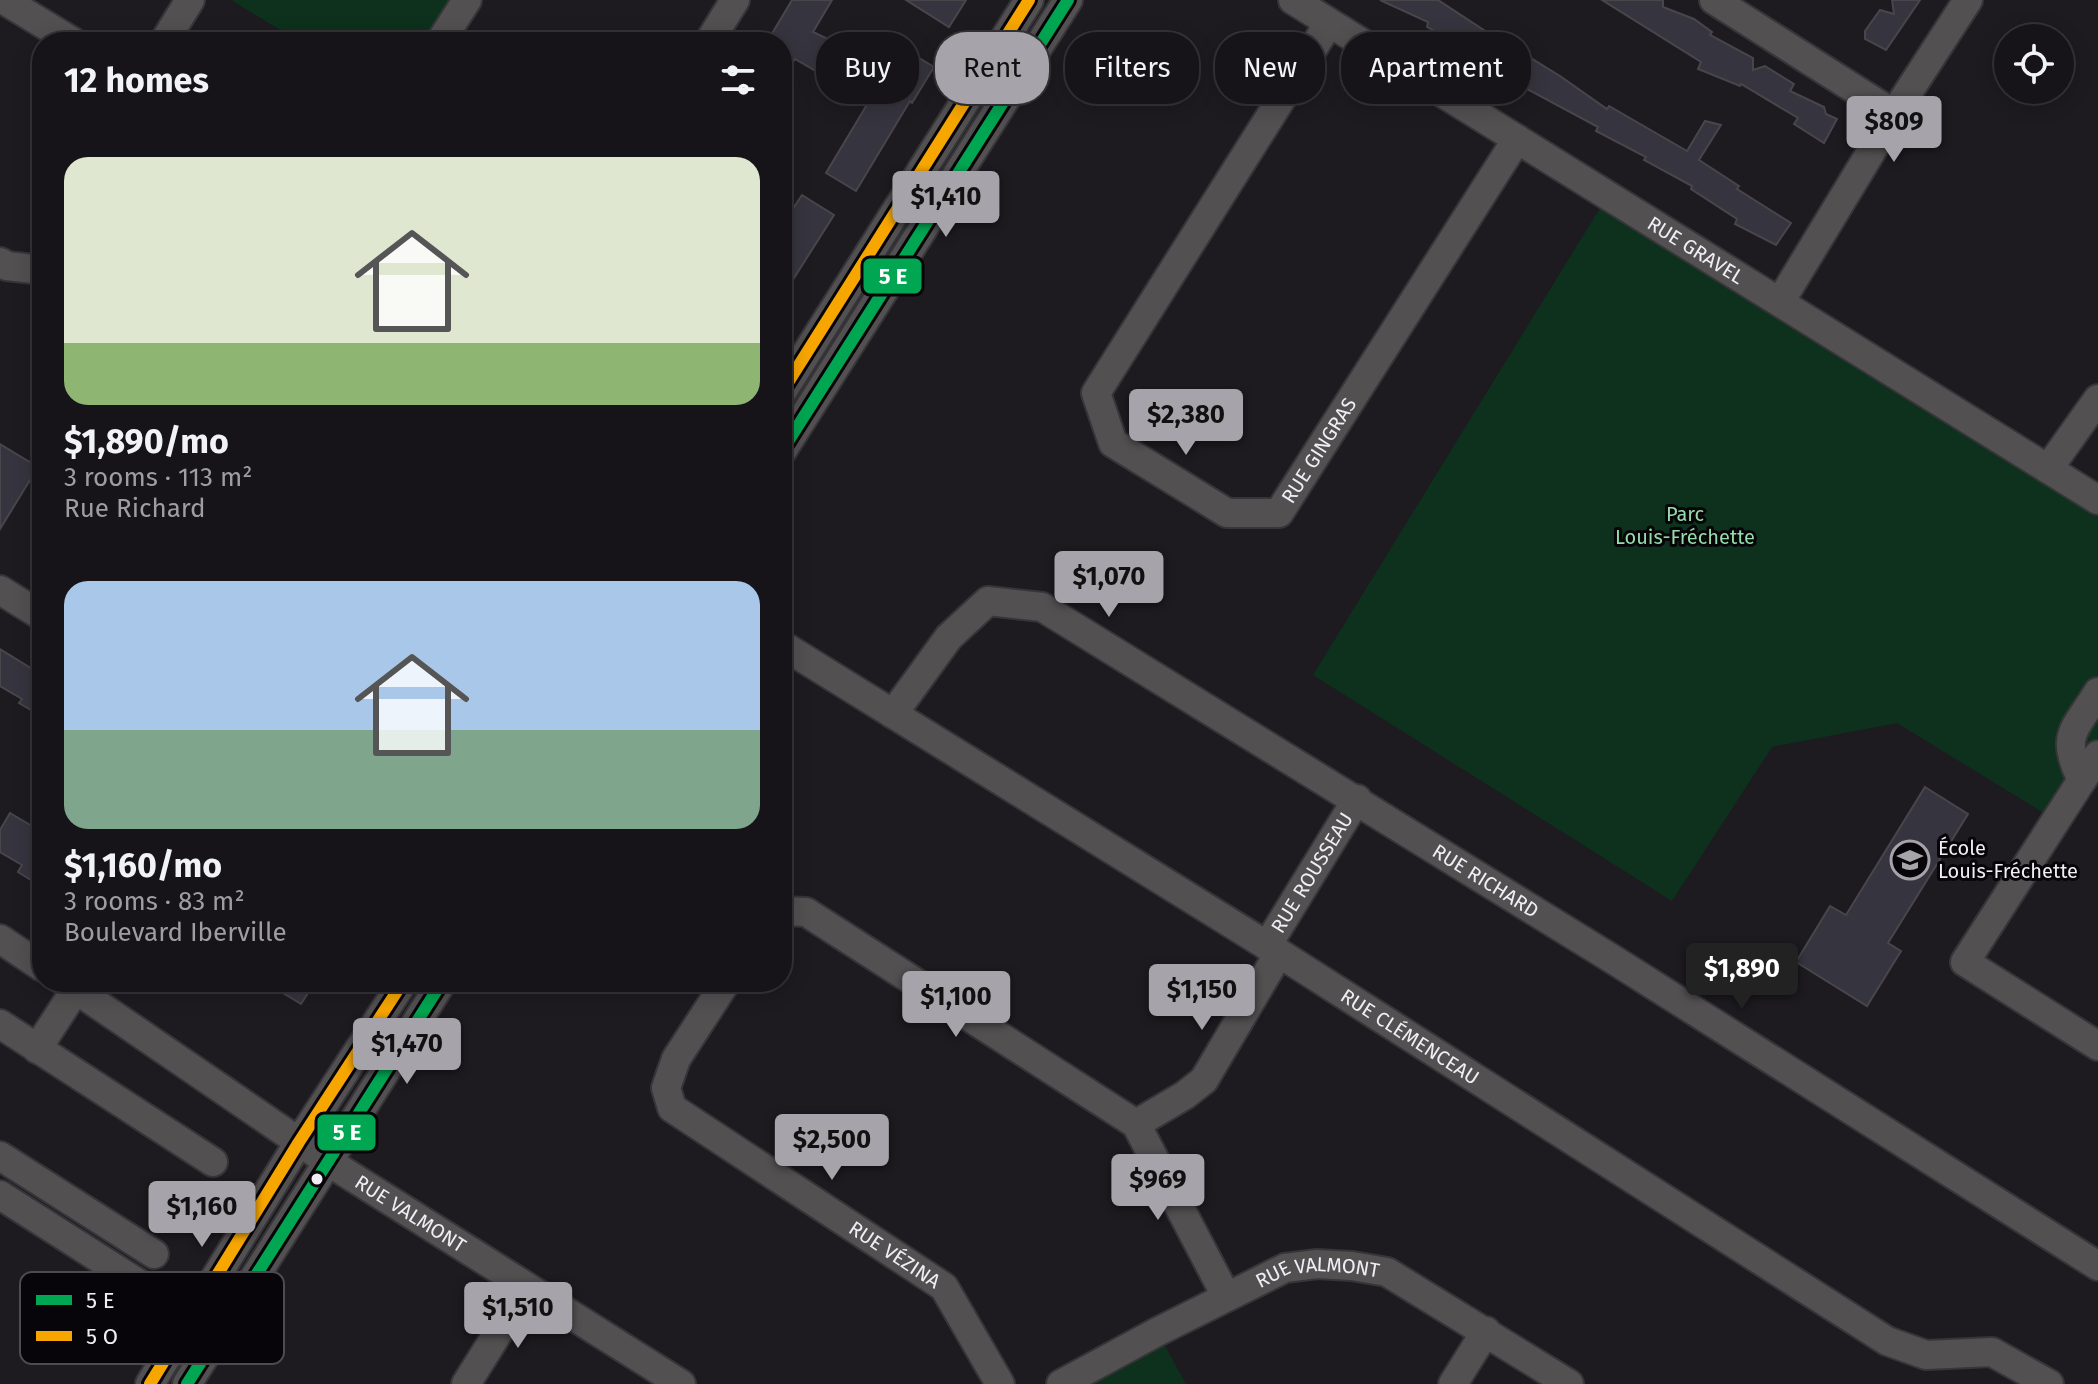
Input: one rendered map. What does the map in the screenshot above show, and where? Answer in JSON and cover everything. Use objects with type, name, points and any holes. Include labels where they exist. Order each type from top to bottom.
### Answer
[{"type":"street","points":[[4,0],[57,32]]},
{"type":"street","points":[[170,32],[190,0]]},
{"type":"street","points":[[446,32],[467,0]]},
{"type":"street","points":[[715,32],[735,0]]},
{"type":"street","points":[[792,376],[1029,0]]},
{"type":"street","points":[[792,435],[1068,0]]},
{"type":"street","name":"RUE GRAVEL","points":[[1293,0],[2098,500]]},
{"type":"street","points":[[1714,0],[1894,114]]},
{"type":"street","points":[[1780,302],[1894,114],[1968,0]]},
{"type":"street","name":"RUE GINGRAS","points":[[1329,23],[1096,393],[1113,443],[1227,513],[1279,513],[1517,139]]},
{"type":"street","points":[[0,262],[7,266],[32,269]]},
{"type":"street","points":[[2048,469],[2098,399]]},
{"type":"street","points":[[0,590],[32,610]]},
{"type":"street","name":"RUE RICHARD","points":[[893,714],[949,637],[988,601],[1042,607],[1357,799],[2098,1266]]},
{"type":"street","name":"RUE CLÉMENCEAU","points":[[792,651],[1273,949],[1887,1341],[1926,1355],[1992,1352],[2049,1384]]},
{"type":"street","points":[[2082,780],[2069,749],[2070,738],[2098,692]]},
{"type":"street","points":[[2098,755],[1965,962],[2098,1046]]},
{"type":"street","name":"RUE ROUSSEAU","points":[[1136,1124],[1204,1080],[1357,799]]},
{"type":"street","points":[[792,911],[806,912],[1136,1124],[1226,1296]]},
{"type":"street","points":[[0,939],[32,960]]},
{"type":"street","points":[[37,1049],[67,992]]},
{"type":"street","name":"RUE VALMONT","points":[[79,992],[327,1161],[681,1384]]},
{"type":"street","points":[[219,1272],[396,992]]},
{"type":"street","points":[[257,1272],[436,992]]},
{"type":"street","name":"RUE VÉZINA","points":[[720,992],[676,1059],[666,1088],[672,1108],[944,1287],[1000,1384]]},
{"type":"street","points":[[0,1024],[213,1162]]},
{"type":"street","points":[[0,1156],[154,1254]]},
{"type":"street","points":[[0,1195],[121,1272]]},
{"type":"street","name":"RUE VALMONT","points":[[1061,1384],[1285,1268],[1317,1264],[1387,1272],[1569,1384]]},
{"type":"street","points":[[466,1384],[526,1288]]},
{"type":"street","points":[[1453,1384],[1486,1331]]},
{"type":"street","points":[[150,1384],[162,1364]]},
{"type":"street","points":[[187,1384],[200,1364]]},
{"type":"green space","points":[[231,0],[454,0],[433,32],[284,32]]},
{"type":"green space","name":"Parc Louis-Fréchette","points":[[1608,195],[2098,500],[2098,757],[2057,821],[1897,723],[1772,747],[1672,901],[1313,675]]},
{"type":"green space","points":[[1157,1332],[1186,1384],[1061,1384]]},
{"type":"building","points":[[792,0],[832,0],[813,32],[816,33],[816,71],[795,59],[792,63],[792,32],[773,32]]},
{"type":"building","points":[[906,0],[966,0],[949,27]]},
{"type":"building","points":[[1380,0],[1438,0],[1487,32],[1436,32],[1427,27],[1428,22]]},
{"type":"building","points":[[1602,0],[1663,0],[1663,7],[1694,19],[1712,32],[1710,35],[1753,58],[1753,70],[1765,66],[1794,84],[1790,91],[1824,107],[1826,114],[1837,119],[1824,143],[1794,124],[1798,118],[1741,84],[1698,69],[1701,62]]},
{"type":"building","points":[[1892,0],[1920,0],[1886,50],[1865,39],[1865,31],[1880,10],[1894,14]]},
{"type":"building","points":[[919,58],[934,67],[919,92]]},
{"type":"building","points":[[1531,58],[1607,109],[1609,106],[1687,151],[1705,121],[1721,125],[1699,160],[1739,186],[1737,189],[1791,223],[1776,245],[1735,224],[1737,219],[1691,189],[1692,186],[1596,131],[1598,127],[1531,91]]},
{"type":"building","points":[[867,104],[908,104],[856,191],[826,173]]},
{"type":"building","points":[[802,195],[834,215],[792,281],[792,210]]},
{"type":"building","points":[[0,444],[32,463],[32,477],[0,529]]},
{"type":"building","points":[[0,649],[32,669],[32,711],[19,703],[22,699],[0,686]]},
{"type":"building","name":"École Louis-Fréchette","points":[[1925,787],[1968,814],[1888,943],[1901,951],[1867,1006],[1796,962],[1830,906],[1846,915]]},
{"type":"building","points":[[10,813],[32,826],[32,881],[18,872],[22,865],[0,852],[0,830]]},
{"type":"building","points":[[281,992],[309,992],[301,1004]]},
{"type":"transit line","points":[[792,376],[1029,0]]},
{"type":"transit line","points":[[792,435],[1068,0]]},
{"type":"transit line","points":[[219,1272],[396,992]]},
{"type":"transit line","points":[[258,1272],[436,992]]},
{"type":"transit line","points":[[150,1384],[162,1364]]},
{"type":"transit line","points":[[187,1384],[200,1364]]},
{"type":"place","name":"École Louis-Fréchette","points":[[1910,860]]}]
